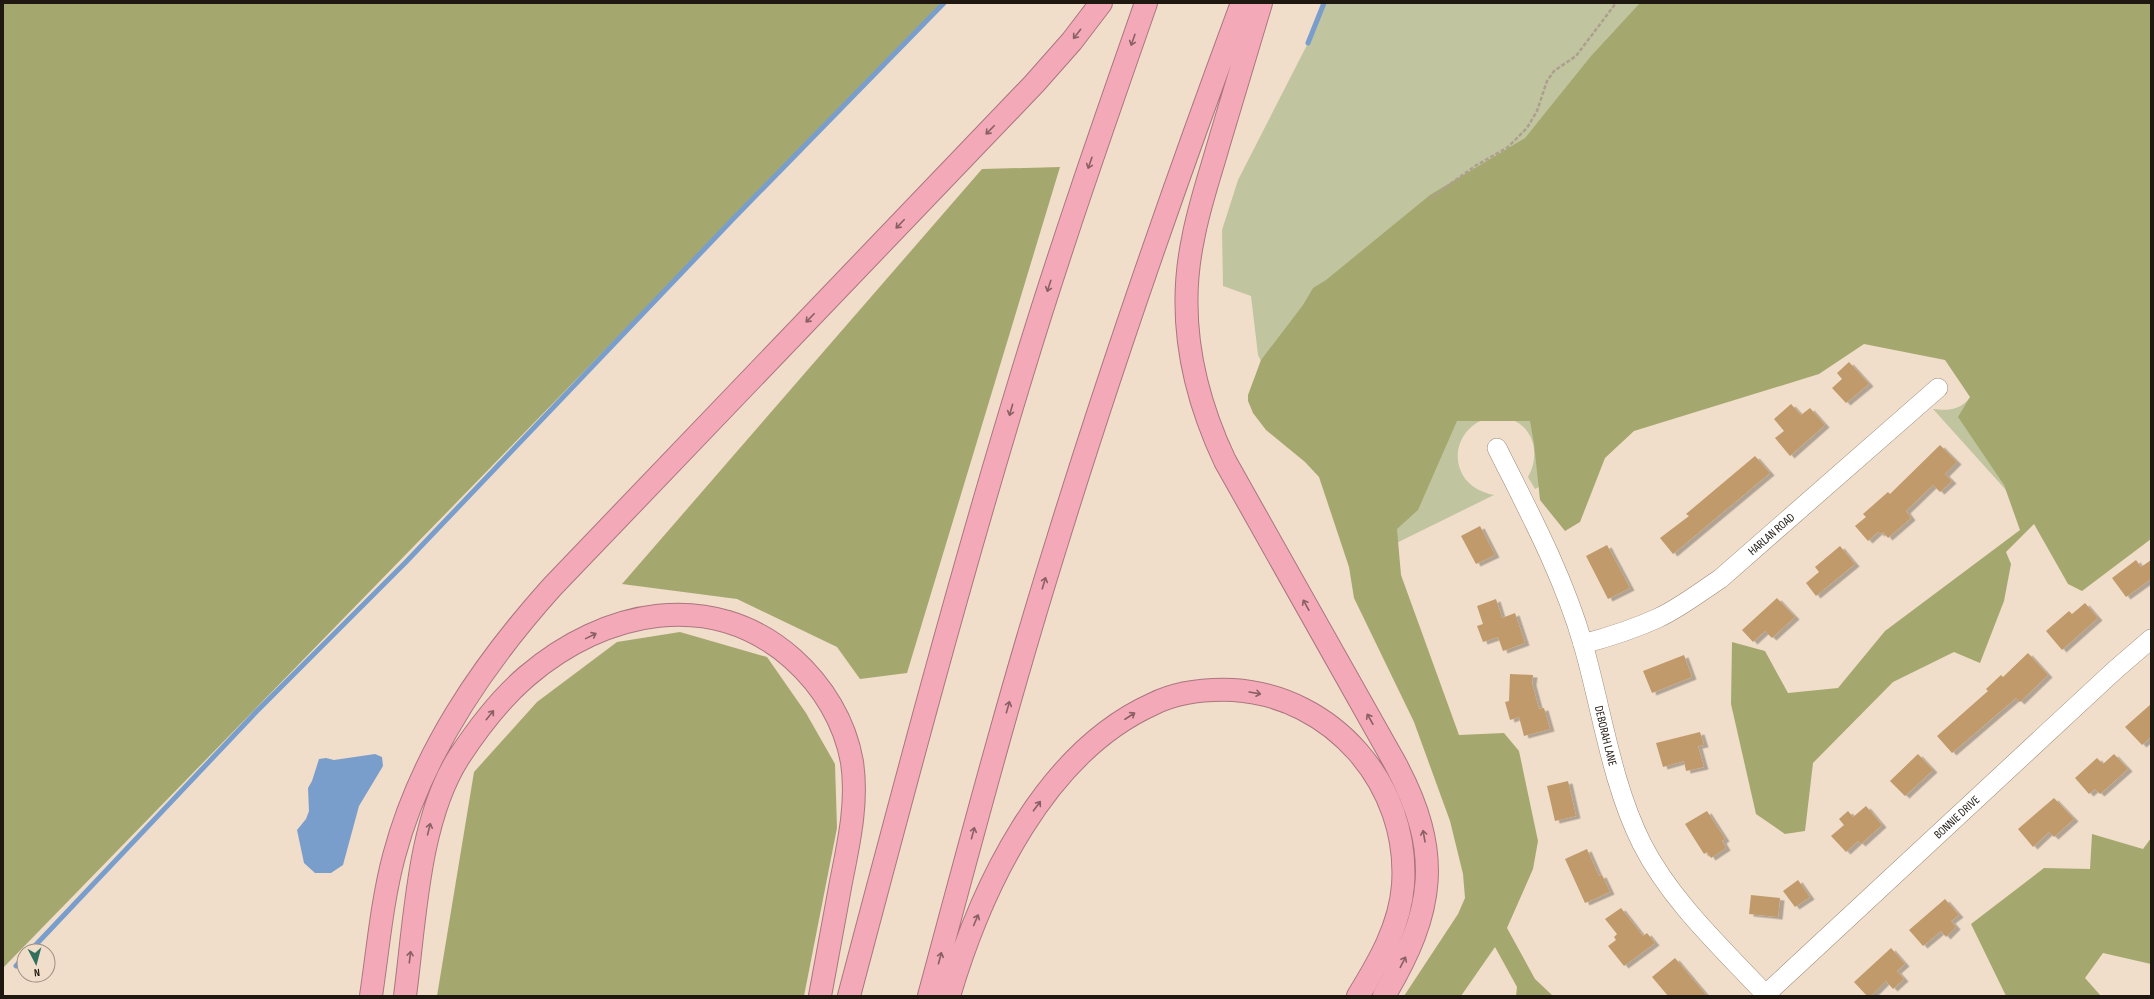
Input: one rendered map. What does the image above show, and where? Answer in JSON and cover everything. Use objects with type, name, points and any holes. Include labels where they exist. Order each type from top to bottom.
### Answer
[{"type":"highway","points":[[371,995],[390,874],[409,808],[423,774],[442,739],[495,656],[552,587],[1034,84],[1072,41],[1101,3]]},
{"type":"highway","points":[[849,996],[933,683],[1022,374],[1079,196],[1146,3]]},
{"type":"highway","points":[[930,996],[1000,736],[1078,472],[1151,252],[1242,3]]},
{"type":"highway","points":[[1262,3],[1201,203],[1192,240],[1187,284],[1189,347],[1206,414],[1225,461],[1398,769],[1419,816],[1427,861],[1426,888],[1422,912],[1409,952],[1384,996]]},
{"type":"highway","points":[[405,996],[424,854],[434,812],[450,773],[470,741],[514,687],[558,654],[621,623],[647,616],[674,614],[700,616],[732,623],[773,643],[810,676],[829,702],[843,730],[853,772],[854,804],[849,843],[820,996]]},
{"type":"highway","points":[[949,996],[968,938],[1005,855],[1032,813],[1069,768],[1109,731],[1144,708],[1180,694],[1226,690],[1270,696],[1286,701],[1312,713],[1331,726],[1355,747],[1377,777],[1388,796],[1396,818],[1402,854],[1403,872],[1400,903],[1384,949],[1358,996]]},
{"type":"street","name":"HARLAN ROAD","points":[[1583,644],[1625,632],[1658,618],[1691,599],[1720,579],[1938,388]]},
{"type":"street","name":"DEBORAH LANE","points":[[1497,448],[1544,541],[1571,607],[1583,644],[1620,789],[1642,844],[1656,868],[1676,896],[1765,995]]},
{"type":"street","name":"BONNIE DRIVE","points":[[1765,995],[2110,675],[2151,639]]},
{"type":"path","points":[[1431,198],[1475,166],[1508,147],[1527,128],[1537,111],[1547,81],[1554,71],[1576,56],[1616,3]]},
{"type":"green space","points":[[3,3],[943,3],[27,943],[16,943],[16,955],[3,968]]},
{"type":"green space","points":[[1324,3],[2151,3],[2032,519],[1933,409],[1943,410],[1958,407],[1968,400],[1982,380],[1806,272],[1594,458],[1535,489],[1528,477],[1534,459],[1534,450],[1532,441],[1523,426],[1515,421],[1494,417],[1475,424],[1462,439],[1459,448],[1458,459],[1460,469],[1465,479],[1469,483],[1483,492],[1494,495],[1362,560],[1258,355],[1251,296],[1223,286],[1222,230],[1238,180],[1308,43]]},
{"type":"green space","points":[[1640,3],[2151,3],[2151,539],[2082,591],[2068,584],[2034,524],[2006,552],[2011,564],[2004,601],[1980,663],[1954,652],[1893,682],[1813,763],[1805,831],[1785,834],[1756,814],[1731,704],[1732,642],[1765,651],[1788,693],[1838,688],[1885,631],[2020,530],[2004,485],[1958,417],[1970,397],[1945,360],[1864,344],[1819,374],[1634,431],[1605,458],[1580,522],[1565,531],[1540,500],[1530,421],[1457,421],[1418,510],[1397,529],[1401,575],[1459,735],[1504,733],[1519,751],[1538,841],[1533,869],[1507,928],[1535,979],[1553,996],[1516,996],[1517,987],[1495,947],[1461,996],[1404,996],[1458,914],[1465,898],[1463,874],[1450,821],[1414,722],[1354,598],[1349,567],[1319,477],[1305,462],[1266,430],[1253,413],[1248,401],[1248,395],[1261,360],[1303,305],[1313,288],[1326,280],[1430,195],[1525,138],[1591,56]]},
{"type":"green space","points":[[1060,167],[907,673],[860,679],[837,647],[737,599],[622,584],[982,169]]},
{"type":"green space","points":[[680,632],[767,657],[806,713],[835,764],[837,828],[804,996],[437,996],[474,772],[537,702],[617,642]]},
{"type":"green space","points":[[2092,834],[2143,849],[2151,838],[2151,964],[2103,953],[2085,978],[2101,996],[2006,996],[1971,924],[2044,868],[2090,869]]},
{"type":"water","points":[[375,754],[382,757],[383,766],[359,806],[343,865],[331,873],[315,873],[304,863],[297,830],[306,819],[309,811],[308,788],[312,781],[319,759],[326,758],[334,760]]},
{"type":"building","points":[[1849,362],[1869,384],[1846,403],[1832,388],[1842,379],[1837,373]]},
{"type":"building","points":[[1791,404],[1801,415],[1810,408],[1825,425],[1790,456],[1775,438],[1784,431],[1774,419]]},
{"type":"building","points":[[1940,445],[1957,462],[1945,474],[1952,481],[1940,492],[1933,485],[1906,511],[1911,518],[1888,538],[1883,532],[1880,534],[1878,532],[1868,541],[1855,526],[1866,517],[1863,514],[1888,492],[1890,494]]},
{"type":"building","points":[[1755,456],[1770,473],[1673,554],[1660,538],[1689,516],[1686,514]]},
{"type":"building","points":[[1480,526],[1495,555],[1476,564],[1461,536]]},
{"type":"building","points":[[1607,545],[1630,588],[1608,599],[1586,556]]},
{"type":"building","points":[[1840,546],[1855,564],[1816,596],[1806,583],[1819,572],[1815,567]]},
{"type":"building","points":[[2136,560],[2141,567],[2151,560],[2151,579],[2126,597],[2112,578]]},
{"type":"building","points":[[1777,598],[1795,617],[1772,638],[1765,631],[1753,642],[1742,630]]},
{"type":"building","points":[[1496,599],[1502,618],[1515,613],[1525,643],[1503,651],[1498,637],[1483,642],[1477,626],[1483,624],[1477,606]]},
{"type":"building","points":[[2085,603],[2098,618],[2062,650],[2046,631],[2069,611],[2072,614]]},
{"type":"building","points":[[2028,653],[2048,675],[2020,702],[2016,698],[1952,753],[1937,736],[1988,691],[1986,689],[2001,675],[2003,677]]},
{"type":"building","points":[[1684,655],[1692,677],[1652,693],[1643,671]]},
{"type":"building","points":[[1510,674],[1533,675],[1532,683],[1539,709],[1544,708],[1550,729],[1524,736],[1519,717],[1510,720],[1505,702],[1509,701]]},
{"type":"building","points":[[2151,704],[2151,737],[2142,745],[2125,727]]},
{"type":"building","points":[[1700,732],[1704,745],[1698,746],[1704,767],[1686,771],[1684,761],[1663,767],[1656,743]]},
{"type":"building","points":[[1918,754],[1933,770],[1905,796],[1890,781]]},
{"type":"building","points":[[2114,754],[2128,769],[2100,794],[2095,789],[2089,794],[2075,778],[2097,758],[2103,764]]},
{"type":"building","points":[[1568,781],[1576,816],[1555,821],[1547,786]]},
{"type":"building","points":[[2054,798],[2074,819],[2054,837],[2049,832],[2033,847],[2018,829]]},
{"type":"building","points":[[1866,806],[1882,825],[1861,844],[1858,841],[1846,852],[1831,836],[1844,825],[1839,819],[1848,811],[1853,817]]},
{"type":"building","points":[[1707,811],[1725,839],[1722,841],[1726,848],[1711,858],[1707,852],[1704,854],[1685,824]]},
{"type":"building","points":[[1587,849],[1599,876],[1602,875],[1610,892],[1585,903],[1565,859]]},
{"type":"building","points":[[1798,880],[1810,897],[1795,907],[1783,891]]},
{"type":"building","points":[[1751,895],[1780,898],[1778,917],[1749,914]]},
{"type":"building","points":[[1945,899],[1959,915],[1951,921],[1956,927],[1946,937],[1941,931],[1923,946],[1909,930]]},
{"type":"building","points":[[1621,908],[1643,936],[1647,933],[1655,943],[1624,966],[1608,946],[1616,940],[1614,937],[1617,934],[1605,919]]},
{"type":"building","points":[[1891,948],[1905,964],[1897,971],[1904,979],[1893,989],[1886,981],[1871,996],[1867,996],[1854,982]]},
{"type":"building","points":[[1675,958],[1707,996],[1668,996],[1652,977]]},
{"type":"waterway","points":[[38,943],[257,711],[405,563],[733,219],[944,3]]},
{"type":"waterway","points":[[1308,43],[1324,3]]}]
